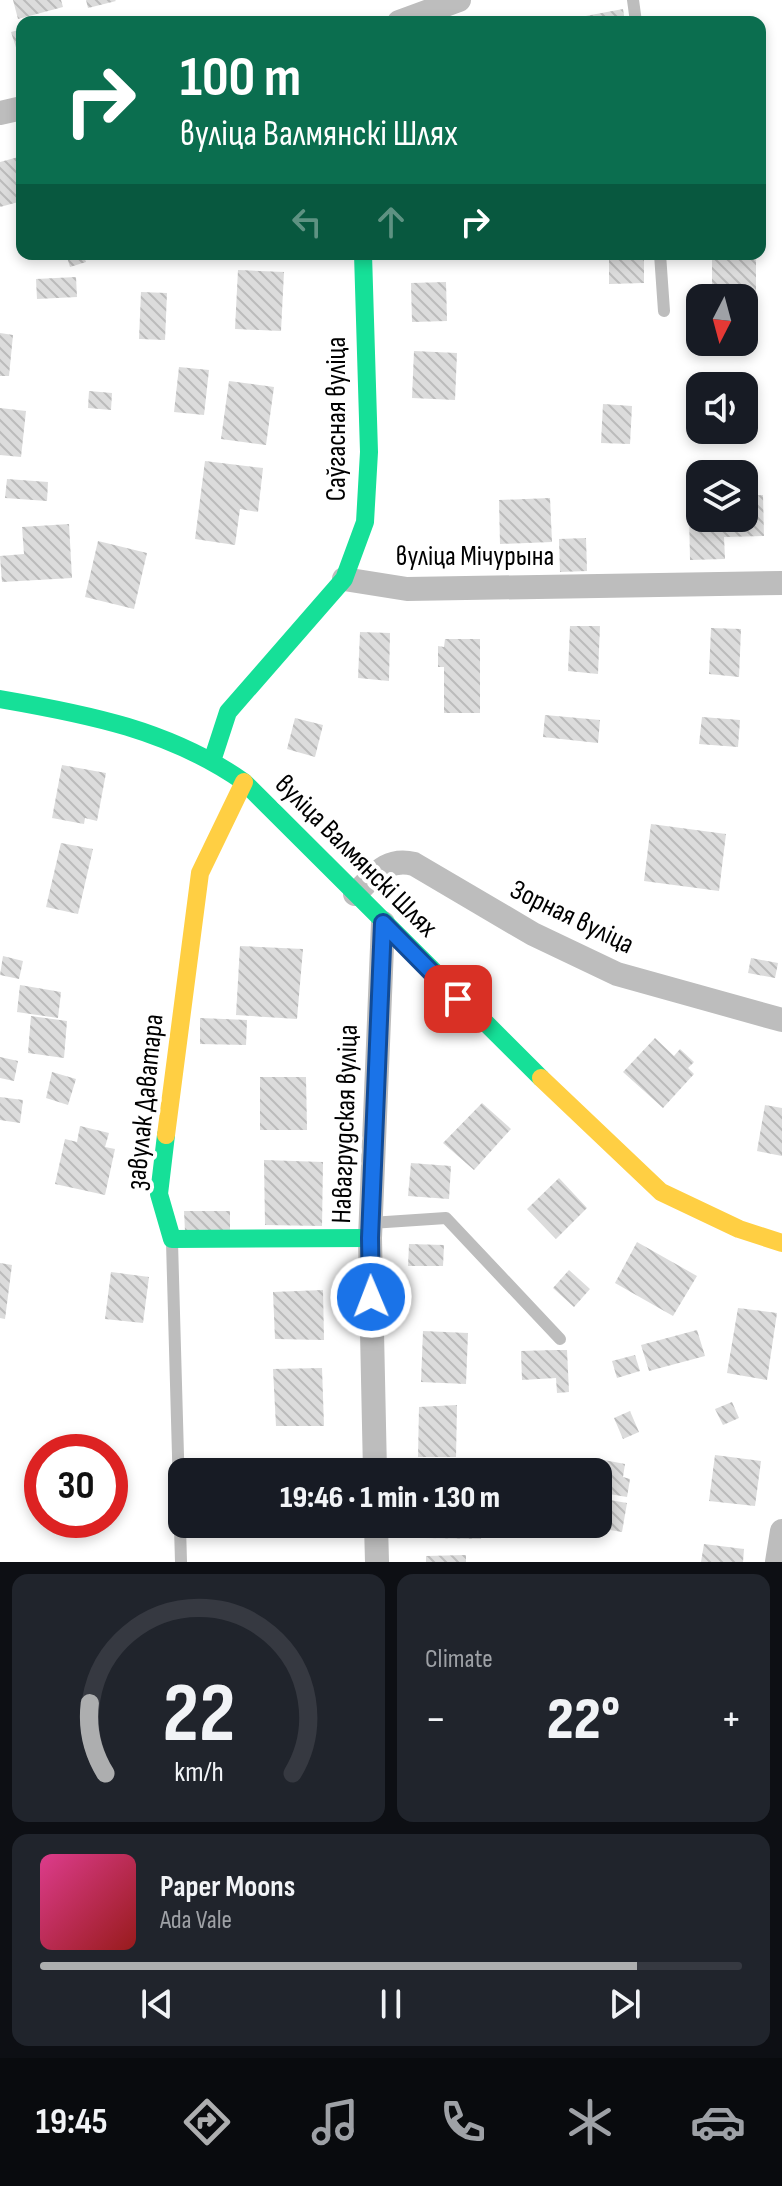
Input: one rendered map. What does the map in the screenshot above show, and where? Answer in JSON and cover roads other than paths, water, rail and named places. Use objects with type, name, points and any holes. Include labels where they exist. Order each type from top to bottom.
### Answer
[{"type":"street","points":[[421,16],[459,0]]},
{"type":"street","name":"Саўгасная вуліца","points":[[344,579],[365,522],[369,452],[363,260]]},
{"type":"street","points":[[213,758],[228,712],[344,579]]},
{"type":"street","name":"вуліца Мічурына","points":[[344,579],[407,589],[782,583]]},
{"type":"street","name":"вуліца Валмянскі Шлях","points":[[0,699],[124,724],[213,758],[244,782],[383,923],[661,1192],[739,1229],[782,1243]]},
{"type":"street","name":"завулак Даватара","points":[[172,1239],[159,1194],[200,873],[244,782]]},
{"type":"street","name":"Зорная вуліца","points":[[355,894],[385,865],[399,860],[414,864],[533,934],[617,974],[782,1020]]},
{"type":"street","name":"Навагрудская вуліца","points":[[375,1458],[370,1230],[383,923]]},
{"type":"street","points":[[172,1239],[370,1230]]},
{"type":"street","points":[[777,1562],[782,1531]]},
{"type":"street","points":[[376,1538],[377,1562]]},
{"type":"lane","points":[[660,260],[664,311]]},
{"type":"lane","points":[[370,1230],[446,1218],[560,1339]]},
{"type":"lane","points":[[172,1239],[181,1562]]}]
